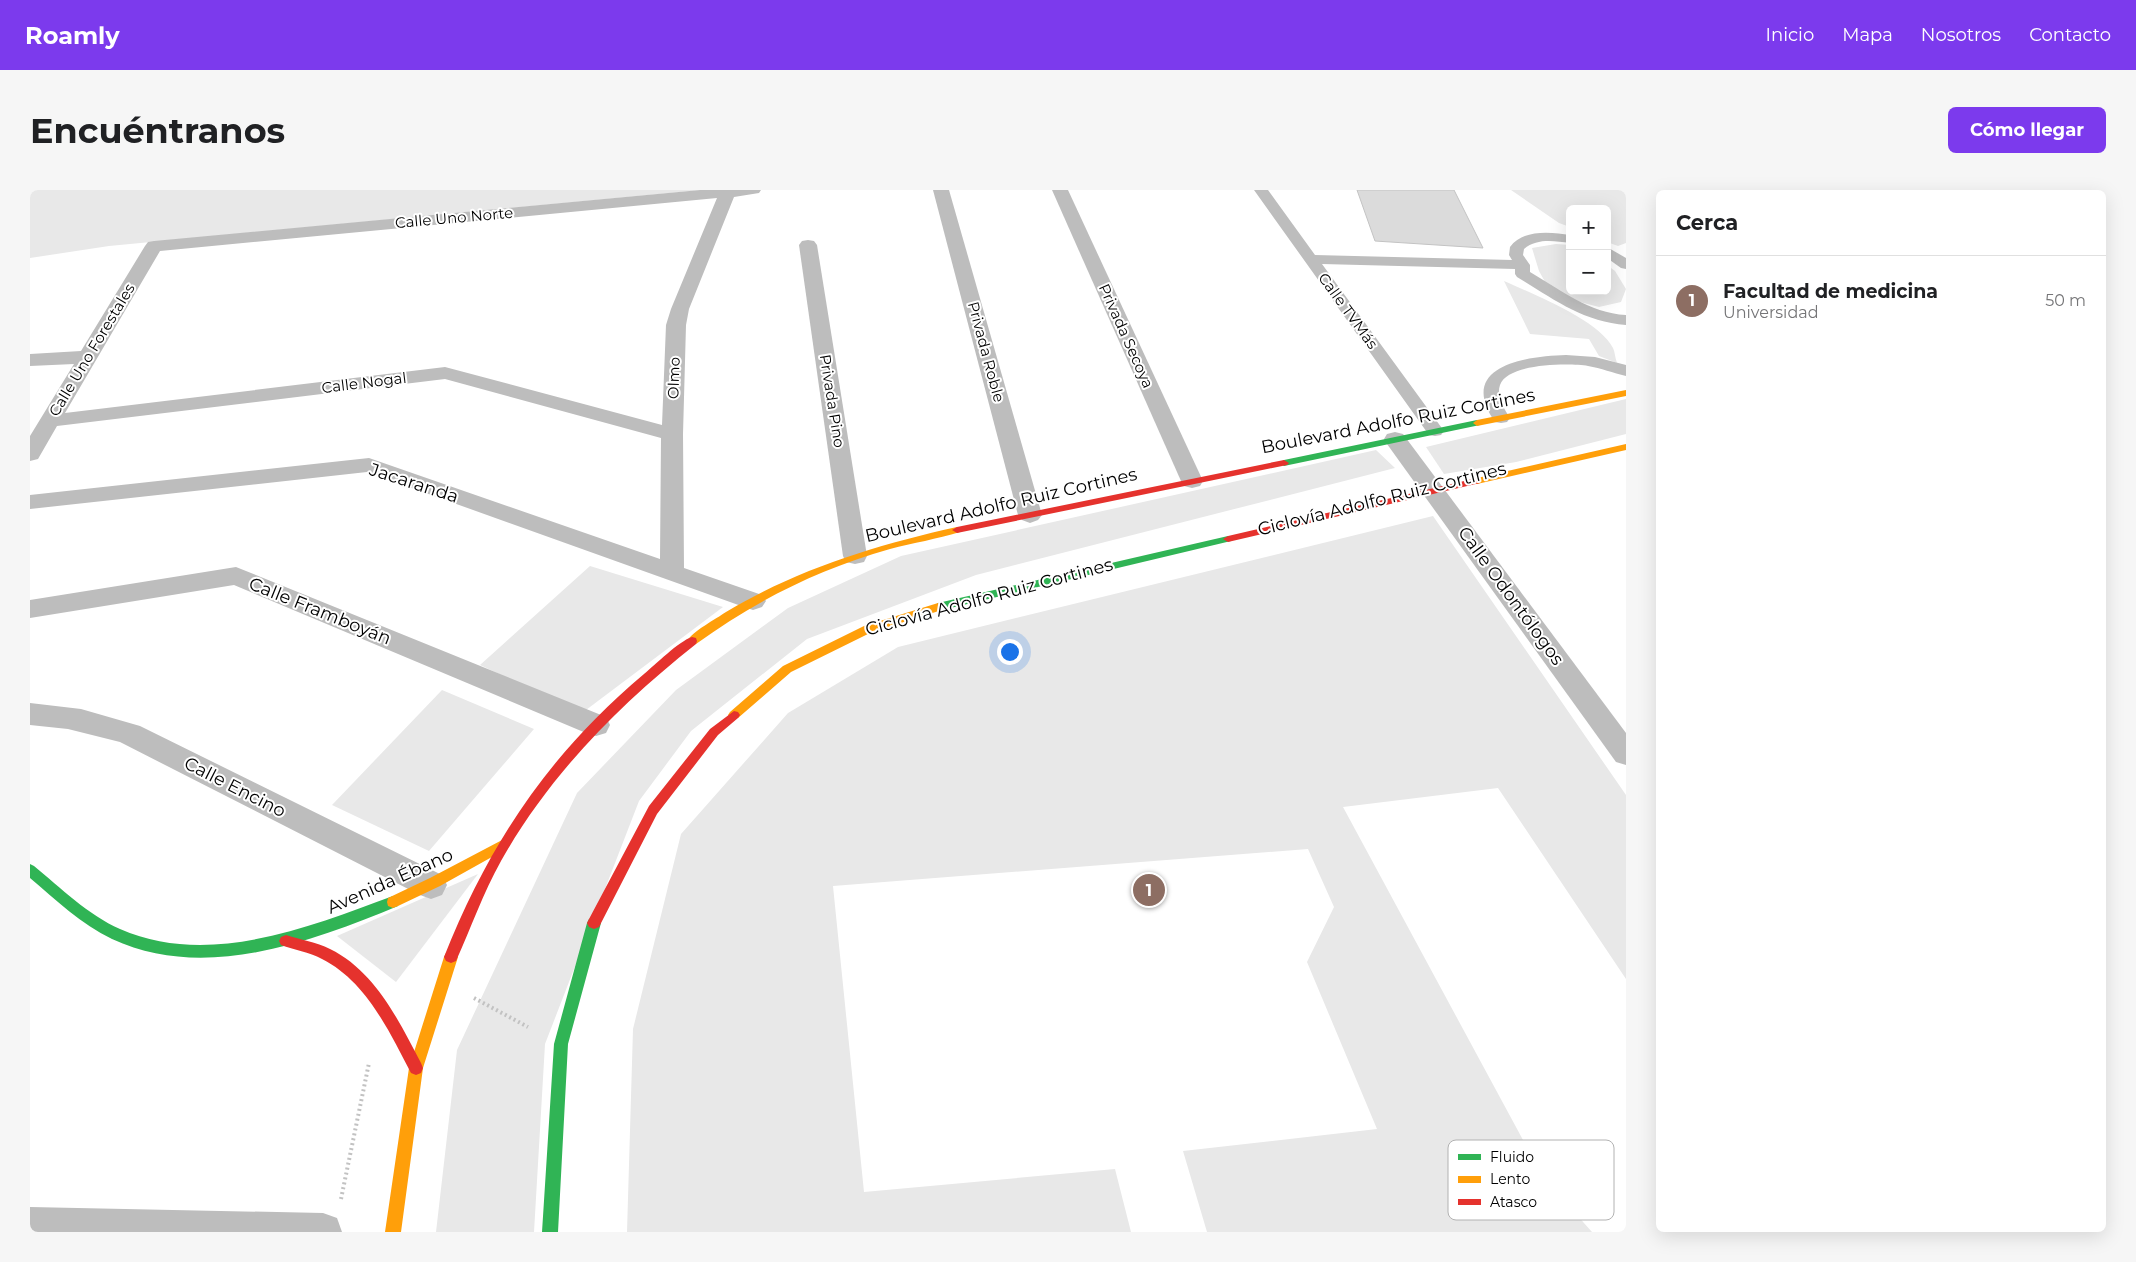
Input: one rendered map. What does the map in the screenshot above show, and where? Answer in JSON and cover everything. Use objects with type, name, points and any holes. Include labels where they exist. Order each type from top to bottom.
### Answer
[{"type":"main road","name":"Boulevard Adolfo Ruiz Cortines","points":[[393,1232],[416,1068],[442,981],[468,913],[504,844],[546,784],[596,725],[650,673],[709,628],[753,601],[804,576],[856,556],[921,538],[1626,393]]},
{"type":"main road","points":[[550,1232],[561,1044],[594,922],[653,810],[714,732],[787,669],[868,629],[950,603],[1626,447]]},
{"type":"main road","name":"Avenida Ébano","points":[[30,870],[69,903],[105,928],[144,943],[186,950],[234,949],[286,941],[348,921],[431,885],[504,844]]},
{"type":"main road","name":"Avenida Ébano","points":[[286,941],[329,955],[360,978],[381,1006],[416,1068]]},
{"type":"street","name":"Calle Uno Norte","points":[[154,246],[727,194],[753,190]]},
{"type":"street","name":"Privada Roble","points":[[942,190],[1030,515]]},
{"type":"street","name":"Privada Secoya","points":[[1060,190],[1192,481]]},
{"type":"street","name":"Olmo","points":[[672,572],[672,434],[676,325],[680,309],[727,194]]},
{"type":"street","name":"Privada Pino","points":[[808,245],[856,556]]},
{"type":"street","name":"Calle Uno Forestales","points":[[30,454],[154,246]]},
{"type":"street","points":[[30,360],[88,357]]},
{"type":"street","name":"Calle Nogal","points":[[49,421],[445,373],[672,434]]},
{"type":"street","name":"Calle Odontólogos","points":[[1395,439],[1626,754]]},
{"type":"street","name":"Jacaranda","points":[[30,502],[369,466],[753,601]]},
{"type":"street","name":"Calle Framboyán","points":[[30,609],[236,576],[596,725]]},
{"type":"street","name":"Calle Encino","points":[[30,714],[50,714],[92,722],[130,734],[431,885]]},
{"type":"street","points":[[30,1226],[323,1232]]},
{"type":"lane","name":"Calle TVMás","points":[[1261,190],[1435,431]]},
{"type":"lane","points":[[1566,239],[1535,238],[1523,242],[1517,247],[1516,255],[1523,265],[1522,274],[1579,308],[1606,318],[1626,320]]},
{"type":"lane","points":[[1311,259],[1523,265]]},
{"type":"lane","points":[[1606,318],[1626,333]]},
{"type":"lane","points":[[1501,418],[1490,397],[1495,378],[1503,372],[1521,365],[1555,359],[1591,361],[1626,371]]},
{"type":"path","points":[[442,981],[561,1044]]},
{"type":"shaded area","points":[[30,190],[701,190],[109,246],[30,258]]},
{"type":"shaded area","points":[[1511,190],[1626,190],[1626,243],[1618,246],[1611,243],[1611,205],[1566,205],[1566,226],[1559,223]]},
{"type":"shaded area","points":[[1556,244],[1566,245],[1566,295],[1611,295],[1611,268],[1615,271],[1626,289],[1621,302],[1599,307],[1580,302],[1549,289],[1539,271],[1532,248]]},
{"type":"shaded area","points":[[1504,281],[1564,309],[1594,328],[1613,348],[1617,363],[1599,356],[1589,339],[1530,334]]},
{"type":"shaded area","points":[[1626,399],[1626,434],[1516,462],[1444,474],[1426,447]]},
{"type":"shaded area","points":[[1376,450],[1395,468],[976,575],[807,639],[691,731],[639,801],[545,1044],[534,1232],[436,1232],[457,1050],[577,793],[676,690],[788,608],[901,556]]},
{"type":"shaded area","points":[[1433,516],[1626,795],[1626,979],[1498,788],[1343,807],[1523,1140],[1448,1140],[1448,1220],[1581,1220],[1592,1232],[1207,1232],[1183,1151],[1377,1129],[1307,962],[1334,907],[1308,849],[833,886],[864,1192],[1115,1169],[1131,1232],[627,1232],[633,1029],[681,834],[788,713],[898,647]]},
{"type":"shaded area","points":[[590,566],[723,607],[582,713],[480,665]]},
{"type":"shaded area","points":[[442,690],[534,729],[429,851],[332,805]]},
{"type":"shaded area","points":[[478,874],[396,982],[337,936]]},
{"type":"building","points":[[1357,190],[1454,190],[1483,248],[1375,241]]},
{"type":"traffic: fast","points":[[1284,463],[1477,423]]},
{"type":"traffic: fast","points":[[938,607],[1228,539]]},
{"type":"traffic: fast","points":[[30,870],[72,906],[106,929],[151,946],[186,950],[222,950],[258,946],[293,938],[328,927],[393,902]]},
{"type":"traffic: fast","points":[[550,1232],[561,1044],[594,923]]},
{"type":"traffic: slow","points":[[1477,423],[1626,393]]},
{"type":"traffic: slow","points":[[1477,481],[1626,447]]},
{"type":"traffic: slow","points":[[692,641],[753,601],[818,570],[886,547],[957,530]]},
{"type":"traffic: slow","points":[[734,715],[787,669],[868,629],[938,607]]},
{"type":"traffic: slow","points":[[393,902],[435,882],[504,844]]},
{"type":"traffic: slow","points":[[393,1232],[416,1068],[451,957]]},
{"type":"traffic: jam","points":[[957,530],[1284,463]]},
{"type":"traffic: jam","points":[[1228,539],[1477,481]]},
{"type":"traffic: jam","points":[[451,957],[489,871],[504,844],[543,786],[565,759],[613,709],[638,685],[692,641]]},
{"type":"traffic: jam","points":[[594,923],[653,810],[714,732],[734,715]]},
{"type":"traffic: jam","points":[[286,941],[325,953],[345,966],[358,978],[381,1006],[416,1068]]},
{"type":"place","name":"Facultad de medicina","points":[[1149,890]]}]
